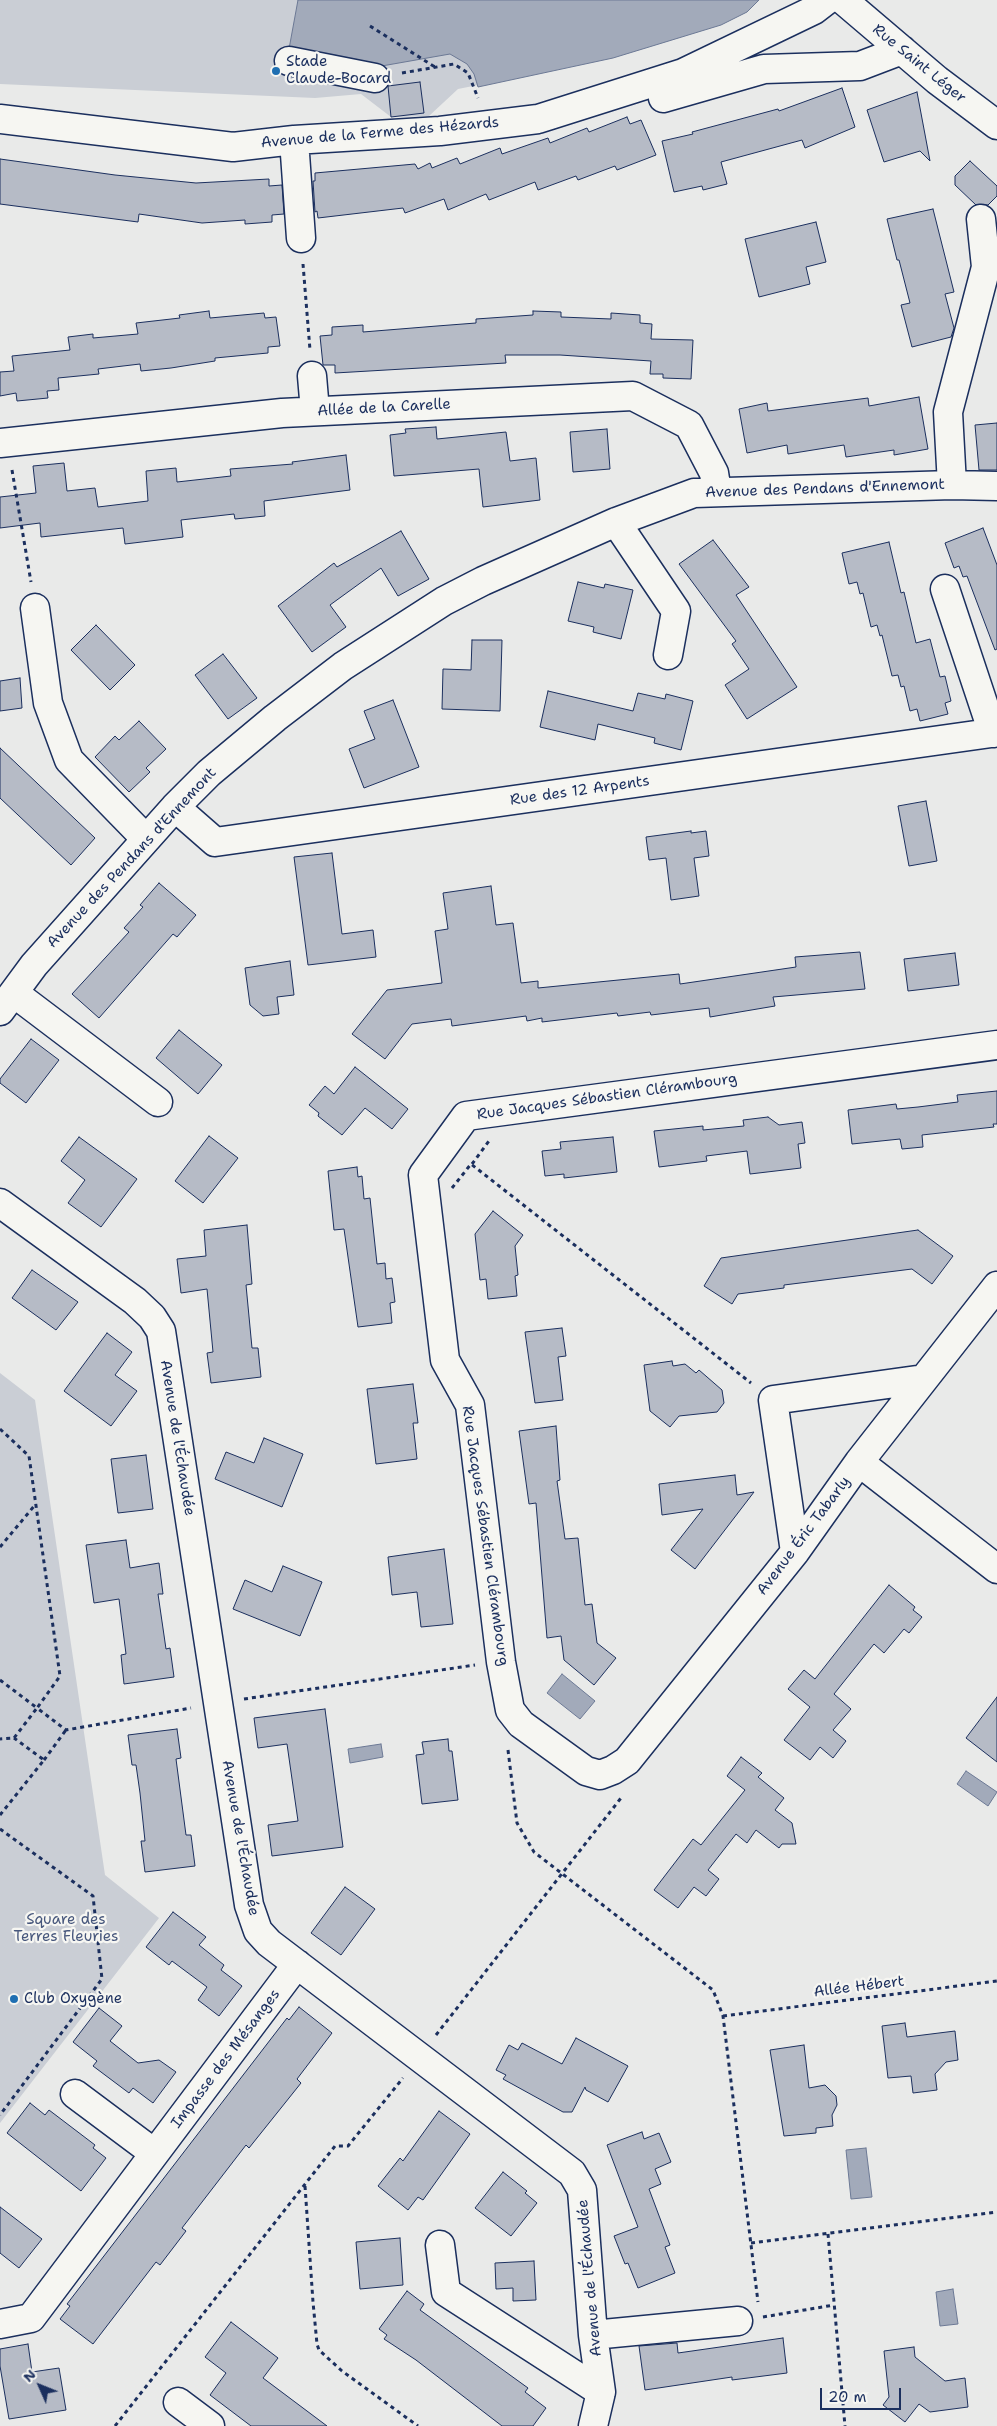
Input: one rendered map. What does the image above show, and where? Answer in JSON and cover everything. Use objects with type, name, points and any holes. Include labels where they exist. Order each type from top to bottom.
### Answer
[{"type":"street","name":"Avenue de la Ferme des Hézards","points":[[0,119],[233,147],[294,140],[440,131],[538,118],[682,73],[814,10],[828,0]]},
{"type":"street","name":"Rue Saint Léger","points":[[843,0],[902,50],[997,125]]},
{"type":"street","points":[[656,100],[764,68],[860,66],[902,50]]},
{"type":"street","points":[[289,62],[375,78]]},
{"type":"street","points":[[294,140],[301,238]]},
{"type":"street","points":[[952,485],[948,412],[986,267],[981,219]]},
{"type":"street","points":[[312,376],[315,411]]},
{"type":"street","name":"Allée de la Carelle","points":[[4,443],[197,421],[315,411],[633,396],[689,425],[714,473],[717,492]]},
{"type":"street","name":"Avenue des Pendans d'Ennemont","points":[[7,1002],[34,965],[146,839],[209,773],[275,718],[343,666],[444,601],[483,581],[616,522],[694,493],[952,485],[997,486]]},
{"type":"street","points":[[616,522],[676,611],[668,655]]},
{"type":"street","points":[[945,590],[995,733]]},
{"type":"street","points":[[35,608],[48,703],[69,760],[146,839]]},
{"type":"street","name":"Rue des 12 Arpents","points":[[175,808],[215,842],[995,733]]},
{"type":"street","points":[[7,1002],[158,1102]]},
{"type":"street","name":"Rue Jacques Sébastien Clérambourg","points":[[510,1710],[501,1662],[470,1405],[445,1360],[423,1175],[466,1116],[997,1045]]},
{"type":"street","name":"Avenue de l'Échaudée","points":[[0,1202],[152,1316],[161,1331],[249,1904],[258,1932],[269,1943],[572,2173],[582,2190],[593,2335],[601,2392],[593,2426]]},
{"type":"street","name":"Avenue Éric Tabarly","points":[[607,1772],[627,1761],[795,1552],[859,1462],[997,1286]]},
{"type":"street","points":[[795,1552],[773,1400],[924,1379]]},
{"type":"street","points":[[859,1462],[997,1569]]},
{"type":"street","points":[[510,1710],[520,1724],[586,1771],[607,1772]]},
{"type":"street","name":"Impasse des Mésanges","points":[[0,2324],[31,2318],[297,1964]]},
{"type":"street","points":[[75,2094],[154,2153]]},
{"type":"street","points":[[440,2245],[446,2292],[601,2392]]},
{"type":"street","points":[[593,2335],[749,2319]]},
{"type":"street","points":[[178,2402],[210,2426]]},
{"type":"path","points":[[370,26],[436,67]]},
{"type":"path","points":[[375,78],[454,64],[468,73],[473,85]]},
{"type":"path","points":[[301,238],[312,376]]},
{"type":"path","points":[[4,443],[35,608]]},
{"type":"path","points":[[423,1175],[448,1193],[472,1164],[773,1400]]},
{"type":"path","points":[[0,1429],[29,1456],[60,1676],[14,1738]]},
{"type":"path","points":[[0,1547],[36,1505]]},
{"type":"path","points":[[0,1815],[66,1730],[218,1703],[501,1662]]},
{"type":"path","points":[[0,1680],[66,1730]]},
{"type":"path","points":[[510,1710],[507,1738],[517,1823],[534,1852],[713,1990],[723,2016],[751,2243],[749,2319],[834,2305]]},
{"type":"path","points":[[0,1739],[14,1738],[44,1760]]},
{"type":"path","points":[[115,2426],[334,2146],[348,2146],[419,2058],[627,1790],[607,1772]]},
{"type":"path","points":[[0,1829],[93,1896],[102,1979],[0,2115]]},
{"type":"path","name":"Allée Hébert","points":[[723,2016],[997,1981]]},
{"type":"path","points":[[305,2185],[317,2344],[320,2350],[342,2371],[418,2426]]},
{"type":"path","points":[[751,2243],[997,2212]]},
{"type":"path","points":[[828,2234],[845,2426]]},
{"type":"green space","name":"Stade Claude-Bocard","points":[[0,0],[759,0],[747,12],[721,25],[613,58],[458,89],[429,116],[391,117],[361,94],[315,98],[0,84]]},
{"type":"green space","name":"Square des Terres Fleuries","points":[[0,1373],[35,1400],[105,1875],[159,1918],[0,2123]]},
{"type":"water","points":[[298,0],[759,0],[747,12],[721,25],[613,58],[478,87],[474,74],[467,64],[450,54],[376,67],[289,49]]},
{"type":"water","points":[[562,1674],[595,1701],[580,1719],[547,1693]]},
{"type":"water","points":[[381,1744],[383,1757],[350,1763],[348,1749]]},
{"type":"water","points":[[966,1771],[997,1792],[988,1806],[957,1784]]},
{"type":"water","points":[[866,2148],[872,2197],[851,2199],[846,2150]]},
{"type":"water","points":[[953,2289],[958,2324],[940,2326],[936,2292]]},
{"type":"building","points":[[420,82],[424,113],[391,117],[388,86]]},
{"type":"building","points":[[842,88],[855,127],[805,148],[802,140],[721,162],[727,184],[703,190],[702,186],[674,192],[662,141],[778,109],[779,111]]},
{"type":"building","points":[[917,92],[930,161],[920,151],[884,162],[867,110]]},
{"type":"building","points":[[627,117],[630,124],[641,120],[656,155],[617,170],[615,166],[578,180],[576,176],[538,190],[535,182],[489,200],[486,194],[448,210],[444,199],[405,213],[403,208],[318,218],[317,211],[315,212],[313,181],[315,181],[315,173],[415,164],[418,169],[430,163],[432,168],[457,158],[460,164],[500,148],[502,154],[548,138],[550,143],[587,128],[589,132]]},
{"type":"building","points":[[0,159],[115,175],[196,183],[269,179],[269,186],[282,185],[284,214],[272,215],[272,222],[245,224],[245,220],[202,223],[139,214],[138,222],[0,204]]},
{"type":"building","points":[[970,161],[997,186],[997,196],[988,205],[976,205],[955,185],[955,176]]},
{"type":"building","points":[[933,209],[954,292],[945,294],[954,328],[951,337],[912,347],[901,305],[910,303],[887,219]]},
{"type":"building","points":[[816,222],[826,262],[806,267],[810,284],[759,297],[745,239]]},
{"type":"building","points":[[209,311],[210,318],[264,313],[265,318],[276,317],[280,346],[268,347],[268,353],[215,358],[215,361],[171,368],[141,371],[140,364],[98,369],[99,374],[58,378],[59,390],[47,391],[48,398],[17,401],[16,393],[0,396],[0,372],[14,371],[12,356],[70,350],[68,337],[93,334],[93,338],[138,334],[136,323],[180,318],[179,315]]},
{"type":"building","points":[[533,311],[561,312],[561,317],[611,319],[611,313],[640,315],[640,323],[652,324],[651,339],[693,340],[691,379],[663,378],[663,374],[650,374],[651,361],[560,355],[505,355],[506,363],[335,373],[335,365],[323,365],[320,336],[332,335],[332,327],[363,325],[363,332],[476,323],[476,319],[533,315]]},
{"type":"building","points":[[919,397],[928,449],[894,455],[894,450],[846,457],[844,445],[788,454],[787,445],[747,453],[739,409],[767,403],[768,411],[868,398],[869,406]]},
{"type":"building","points":[[997,423],[997,470],[979,470],[975,425]]},
{"type":"building","points":[[436,427],[437,439],[506,432],[510,461],[536,458],[540,500],[483,507],[479,469],[394,476],[390,435],[406,433],[405,429]]},
{"type":"building","points":[[607,429],[610,469],[573,472],[570,432]]},
{"type":"building","points":[[346,455],[350,490],[264,501],[265,516],[235,519],[234,514],[181,520],[183,537],[125,544],[123,528],[41,537],[40,523],[0,528],[0,497],[36,493],[33,466],[64,463],[67,491],[95,488],[98,507],[148,501],[146,471],[176,468],[177,482],[231,476],[230,469],[293,464],[292,462]]},
{"type":"building","points":[[983,528],[997,565],[997,649],[995,650],[967,576],[963,577],[959,566],[954,568],[945,543]]},
{"type":"building","points":[[401,531],[429,579],[398,596],[381,568],[330,605],[346,627],[312,652],[278,606],[334,563],[337,567]]},
{"type":"building","points":[[713,540],[749,587],[736,595],[797,687],[747,719],[725,685],[749,669],[732,644],[736,641],[679,564]]},
{"type":"building","points":[[889,542],[901,593],[904,592],[916,643],[930,639],[940,677],[945,676],[951,701],[945,703],[948,714],[920,721],[917,709],[910,711],[904,686],[901,687],[898,675],[892,676],[882,635],[880,636],[877,625],[871,627],[863,593],[860,594],[857,582],[849,584],[842,553]]},
{"type":"building","points":[[578,582],[604,588],[605,584],[633,590],[621,639],[593,632],[594,627],[568,621]]},
{"type":"building","points":[[96,625],[135,665],[110,690],[71,650]]},
{"type":"building","points":[[472,640],[502,640],[500,711],[442,709],[443,669],[471,670]]},
{"type":"building","points":[[223,654],[257,698],[228,719],[195,675]]},
{"type":"building","points":[[20,678],[22,708],[0,711],[0,681]]},
{"type":"building","points":[[548,691],[633,711],[638,693],[665,699],[666,694],[693,701],[681,750],[654,743],[655,738],[598,724],[595,740],[540,727]]},
{"type":"building","points":[[393,700],[419,767],[364,788],[349,749],[375,739],[364,711]]},
{"type":"building","points":[[139,721],[166,749],[146,768],[150,772],[129,792],[95,757],[115,736],[119,740]]},
{"type":"building","points":[[0,748],[95,838],[71,865],[0,798]]},
{"type":"building","points":[[926,801],[937,861],[909,866],[898,806]]},
{"type":"building","points":[[691,831],[691,833],[706,831],[709,856],[694,858],[699,896],[671,900],[666,858],[649,860],[646,837]]},
{"type":"building","points":[[332,853],[342,934],[373,930],[376,957],[308,965],[294,857]]},
{"type":"building","points":[[159,883],[196,915],[177,937],[173,934],[99,1018],[72,994],[129,932],[124,928],[143,907],[140,905]]},
{"type":"building","points":[[491,886],[496,925],[513,923],[521,983],[538,981],[538,988],[679,974],[680,984],[796,967],[795,957],[860,952],[865,989],[773,997],[775,1006],[710,1017],[709,1008],[651,1015],[650,1012],[618,1016],[617,1013],[542,1022],[542,1018],[527,1021],[526,1016],[452,1026],[451,1019],[412,1024],[385,1059],[352,1034],[387,990],[442,983],[435,931],[448,929],[443,893]]},
{"type":"building","points":[[955,953],[959,985],[908,991],[904,959]]},
{"type":"building","points":[[290,961],[294,995],[277,997],[279,1014],[263,1016],[250,1005],[245,968]]},
{"type":"building","points":[[179,1030],[222,1065],[198,1094],[156,1058]]},
{"type":"building","points":[[31,1039],[59,1060],[26,1103],[0,1083],[0,1079]]},
{"type":"building","points":[[355,1067],[408,1109],[392,1129],[365,1108],[342,1135],[318,1116],[319,1113],[309,1105],[325,1086],[334,1094]]},
{"type":"building","points":[[997,1091],[997,1124],[993,1124],[994,1127],[922,1135],[923,1147],[902,1149],[900,1139],[852,1144],[848,1110],[896,1104],[897,1109],[958,1102],[957,1095]]},
{"type":"building","points":[[768,1117],[779,1125],[802,1122],[805,1143],[798,1144],[801,1168],[750,1174],[747,1151],[706,1156],[707,1161],[659,1167],[654,1131],[703,1126],[703,1130],[744,1126],[743,1120]]},
{"type":"building","points":[[209,1136],[238,1158],[203,1203],[175,1181]]},
{"type":"building","points":[[79,1137],[137,1179],[101,1227],[68,1203],[85,1180],[61,1161]]},
{"type":"building","points":[[613,1137],[617,1172],[564,1178],[564,1174],[545,1176],[542,1151],[561,1149],[560,1142]]},
{"type":"building","points":[[357,1167],[358,1177],[362,1176],[364,1199],[370,1198],[377,1264],[385,1263],[386,1279],[392,1278],[395,1302],[390,1303],[392,1323],[358,1327],[344,1229],[334,1230],[328,1171]]},
{"type":"building","points":[[493,1211],[523,1235],[515,1246],[518,1275],[515,1276],[517,1296],[488,1299],[486,1279],[480,1280],[475,1234]]},
{"type":"building","points":[[247,1225],[252,1284],[246,1285],[252,1348],[258,1348],[261,1377],[211,1383],[207,1353],[213,1352],[207,1289],[181,1293],[177,1259],[206,1256],[204,1230]]},
{"type":"building","points":[[918,1230],[953,1256],[932,1284],[912,1269],[784,1285],[784,1288],[738,1294],[732,1304],[704,1286],[721,1258]]},
{"type":"building","points":[[32,1270],[78,1302],[56,1330],[12,1298]]},
{"type":"building","points":[[562,1328],[566,1356],[558,1357],[563,1400],[535,1403],[525,1332]]},
{"type":"building","points":[[107,1333],[132,1352],[115,1375],[137,1391],[111,1426],[64,1391]]},
{"type":"building","points":[[672,1361],[673,1366],[685,1364],[696,1373],[699,1370],[722,1390],[724,1403],[717,1412],[679,1416],[670,1427],[650,1411],[644,1365]]},
{"type":"building","points":[[413,1384],[418,1423],[413,1423],[417,1459],[376,1464],[367,1389]]},
{"type":"building","points":[[556,1426],[560,1480],[557,1481],[565,1539],[578,1538],[585,1605],[592,1604],[597,1643],[616,1658],[594,1685],[564,1660],[561,1636],[547,1638],[536,1503],[529,1504],[519,1431]]},
{"type":"building","points":[[264,1438],[303,1454],[282,1507],[215,1479],[226,1452],[254,1463]]},
{"type":"building","points":[[146,1455],[153,1509],[118,1513],[111,1459]]},
{"type":"building","points":[[735,1475],[737,1495],[754,1492],[695,1569],[671,1550],[703,1509],[662,1515],[659,1484]]},
{"type":"building","points":[[126,1540],[130,1568],[159,1563],[163,1594],[158,1594],[166,1649],[170,1648],[174,1677],[124,1684],[121,1655],[126,1654],[119,1599],[94,1603],[86,1545]]},
{"type":"building","points":[[444,1549],[453,1624],[421,1627],[417,1592],[392,1595],[388,1557]]},
{"type":"building","points":[[283,1566],[322,1582],[300,1636],[233,1609],[245,1580],[272,1592]]},
{"type":"building","points":[[889,1585],[915,1607],[913,1610],[922,1617],[909,1633],[904,1629],[884,1653],[874,1644],[834,1694],[851,1709],[833,1730],[846,1741],[833,1758],[820,1747],[810,1760],[784,1740],[810,1707],[788,1689],[804,1670],[815,1679]]},
{"type":"building","points":[[997,1697],[997,1762],[966,1738]]},
{"type":"building","points":[[325,1709],[343,1847],[272,1856],[268,1825],[298,1821],[287,1744],[258,1748],[254,1718]]},
{"type":"building","points":[[177,1729],[181,1758],[176,1759],[186,1835],[191,1835],[195,1866],[145,1872],[141,1841],[145,1841],[140,1793],[136,1765],[132,1765],[128,1735]]},
{"type":"building","points":[[448,1739],[449,1751],[452,1751],[458,1800],[422,1804],[416,1755],[424,1754],[422,1742]]},
{"type":"building","points":[[741,1757],[762,1773],[758,1777],[784,1798],[775,1810],[792,1823],[796,1844],[782,1844],[779,1848],[756,1830],[747,1843],[736,1834],[708,1870],[719,1879],[706,1896],[694,1887],[678,1908],[654,1890],[693,1839],[701,1845],[745,1790],[727,1776]]},
{"type":"building","points":[[345,1887],[375,1909],[341,1955],[311,1933]]},
{"type":"building","points":[[173,1912],[206,1937],[199,1945],[224,1965],[221,1970],[242,1986],[219,2016],[198,2000],[207,1987],[172,1961],[169,1965],[146,1947]]},
{"type":"building","points":[[299,2007],[332,2033],[297,2079],[301,2083],[249,2148],[246,2145],[182,2228],[186,2231],[160,2265],[156,2262],[93,2344],[60,2319],[70,2306],[67,2304],[287,2018],[289,2020]]},
{"type":"building","points":[[99,2008],[122,2026],[110,2041],[138,2063],[159,2060],[176,2072],[153,2103],[133,2088],[129,2093],[93,2066],[97,2061],[73,2042]]},
{"type":"building","points":[[905,2023],[907,2037],[955,2031],[958,2060],[946,2062],[935,2074],[937,2090],[913,2093],[911,2076],[888,2078],[882,2026]]},
{"type":"building","points":[[576,2038],[628,2066],[608,2102],[586,2090],[585,2087],[572,2112],[563,2112],[503,2079],[506,2075],[496,2070],[509,2045],[518,2050],[522,2043],[562,2064]]},
{"type":"building","points":[[804,2045],[809,2088],[825,2085],[836,2096],[837,2105],[832,2115],[833,2126],[816,2128],[816,2133],[784,2136],[770,2050]]},
{"type":"building","points":[[30,2103],[45,2115],[49,2110],[95,2145],[93,2148],[106,2158],[81,2191],[7,2133]]},
{"type":"building","points":[[439,2111],[470,2134],[423,2200],[418,2197],[408,2210],[378,2186],[400,2158],[403,2161]]},
{"type":"building","points":[[642,2132],[644,2139],[659,2133],[671,2162],[655,2169],[661,2184],[649,2189],[670,2245],[665,2247],[675,2273],[638,2288],[628,2263],[625,2264],[614,2236],[638,2227],[607,2145]]},
{"type":"building","points":[[503,2172],[527,2191],[525,2193],[537,2203],[511,2236],[475,2208]]},
{"type":"building","points":[[0,2207],[42,2239],[19,2268],[0,2253]]},
{"type":"building","points":[[400,2238],[403,2285],[360,2289],[356,2242]]},
{"type":"building","points":[[534,2261],[536,2300],[513,2301],[513,2288],[496,2289],[495,2263]]},
{"type":"building","points":[[407,2291],[424,2304],[420,2310],[528,2388],[525,2392],[546,2408],[533,2426],[502,2426],[416,2360],[384,2339],[387,2335],[379,2329]]},
{"type":"building","points":[[231,2322],[278,2358],[263,2378],[327,2426],[251,2426],[210,2395],[226,2373],[205,2357]]},
{"type":"building","points":[[783,2338],[787,2373],[732,2380],[732,2377],[645,2390],[639,2346],[677,2343],[678,2353]]},
{"type":"building","points":[[28,2344],[32,2372],[59,2368],[66,2410],[9,2419],[0,2366],[0,2349]]},
{"type":"building","points":[[914,2347],[915,2357],[945,2381],[965,2378],[968,2407],[930,2412],[919,2404],[905,2422],[883,2405],[889,2397],[884,2351]]},
{"type":"place","name":"Stade Claude-Bocard","points":[[276,71]]},
{"type":"place","name":"Club Oxygène","points":[[14,1999]]}]
